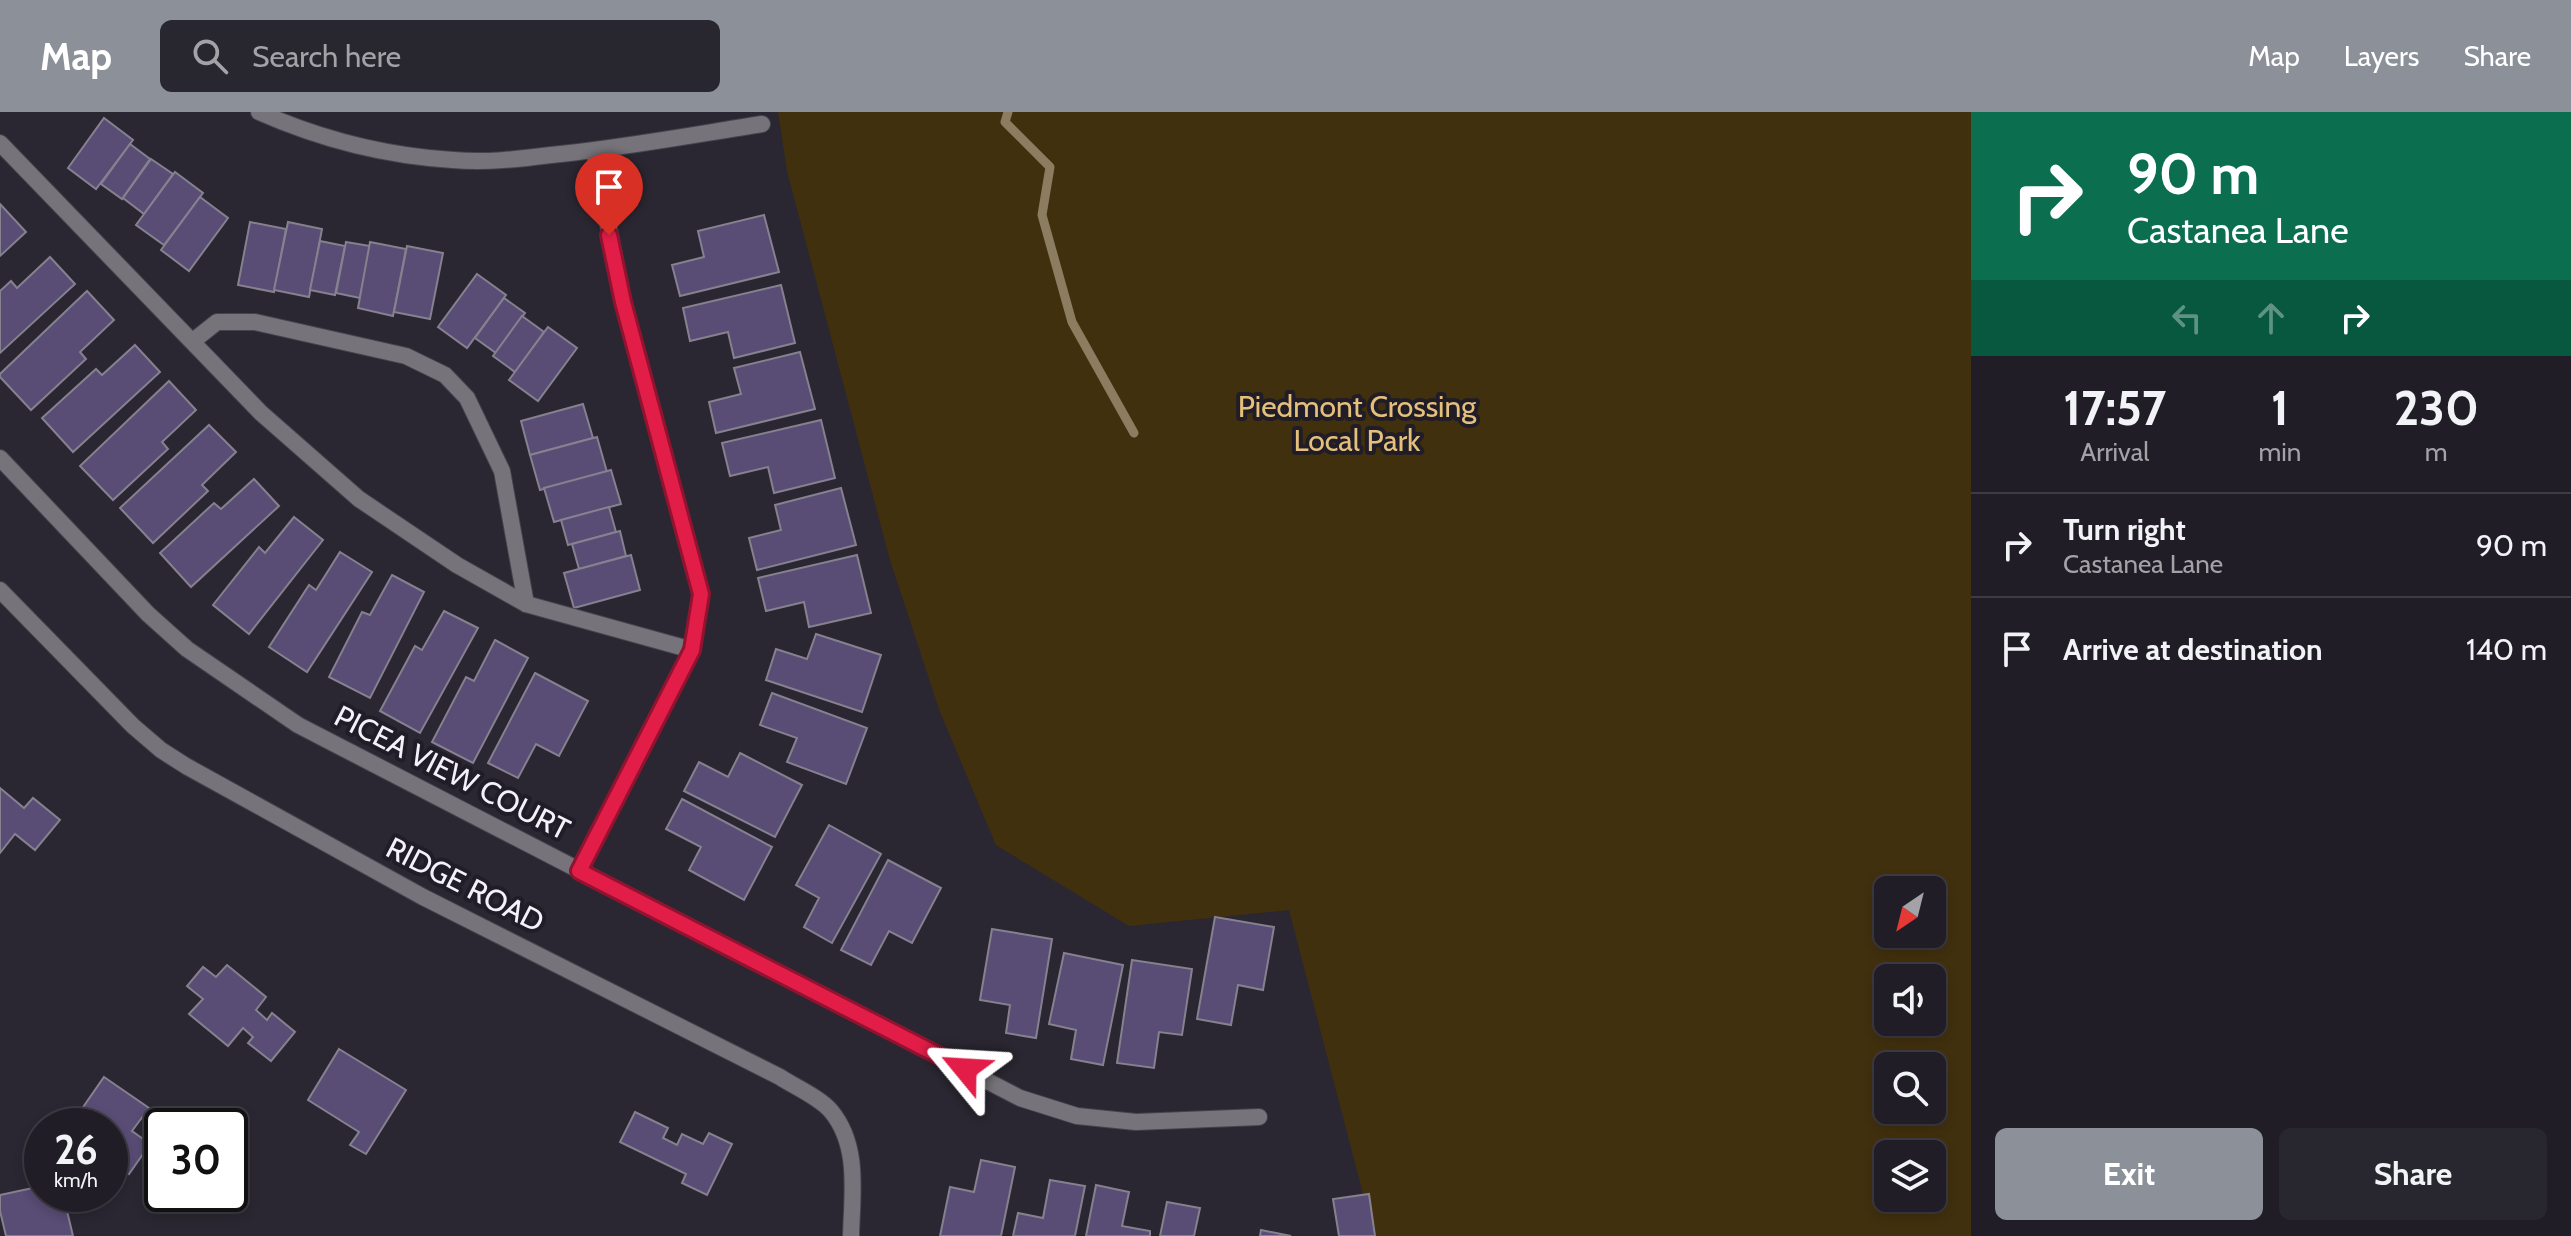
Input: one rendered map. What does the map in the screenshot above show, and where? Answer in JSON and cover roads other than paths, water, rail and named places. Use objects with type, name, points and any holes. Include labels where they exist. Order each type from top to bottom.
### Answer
[{"type":"street","points":[[259,112],[290,126],[344,142],[399,154],[454,161],[594,151],[762,124]]},
{"type":"street","points":[[0,143],[261,413],[359,499],[457,565],[526,604],[692,650]]},
{"type":"street","points":[[579,871],[692,650],[701,594],[623,302],[594,151]]},
{"type":"street","points":[[193,341],[217,322],[255,322],[406,356],[445,375],[467,398],[502,471],[526,604]]},
{"type":"street","name":"PICEA VIEW COURT","points":[[0,458],[148,614],[187,649],[298,725],[1020,1098],[1077,1116],[1136,1122],[1259,1117]]},
{"type":"street","name":"RIDGE ROAD","points":[[0,590],[133,726],[186,766],[412,891],[780,1077],[830,1109],[851,1148],[851,1236]]},
{"type":"waterway","points":[[1008,112],[1005,122],[1050,167],[1042,215],[1072,322],[1134,433]]},
{"type":"park label","name":"Piedmont Crossing Local Park","points":[[1357,424]]}]
